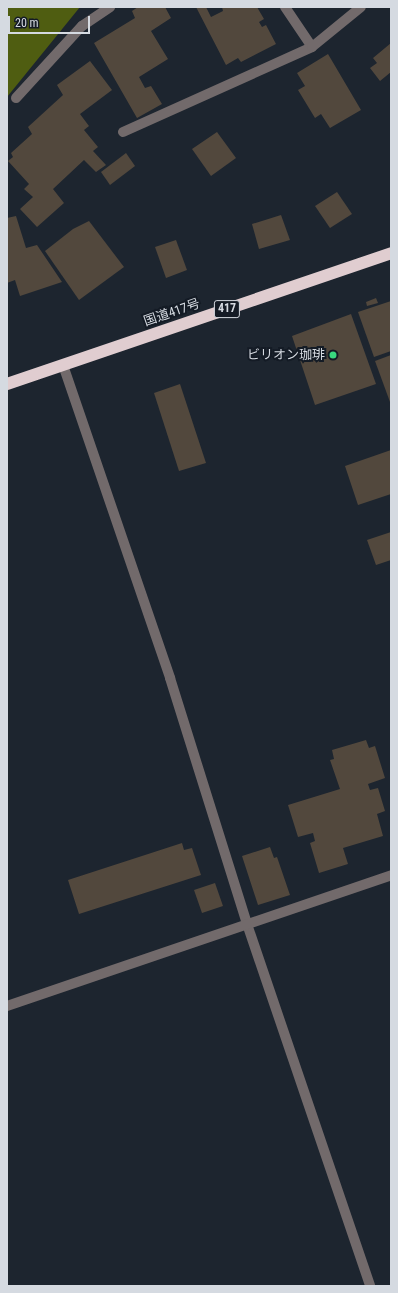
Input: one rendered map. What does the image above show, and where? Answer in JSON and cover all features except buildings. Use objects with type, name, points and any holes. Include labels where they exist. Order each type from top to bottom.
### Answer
[{"type":"highway","name":"国道417号","points":[[7,384],[391,253]]},
{"type":"street","points":[[16,98],[82,26],[110,7]]},
{"type":"street","points":[[284,7],[312,47]]},
{"type":"street","points":[[122,132],[312,47],[361,7]]},
{"type":"street","points":[[63,365],[170,678],[247,924],[370,1286]]},
{"type":"street","points":[[7,1006],[391,875]]},
{"type":"green space","points":[[7,7],[80,7],[7,97]]},
{"type":"place","name":"ビリオン珈琲","points":[[333,355]]}]
